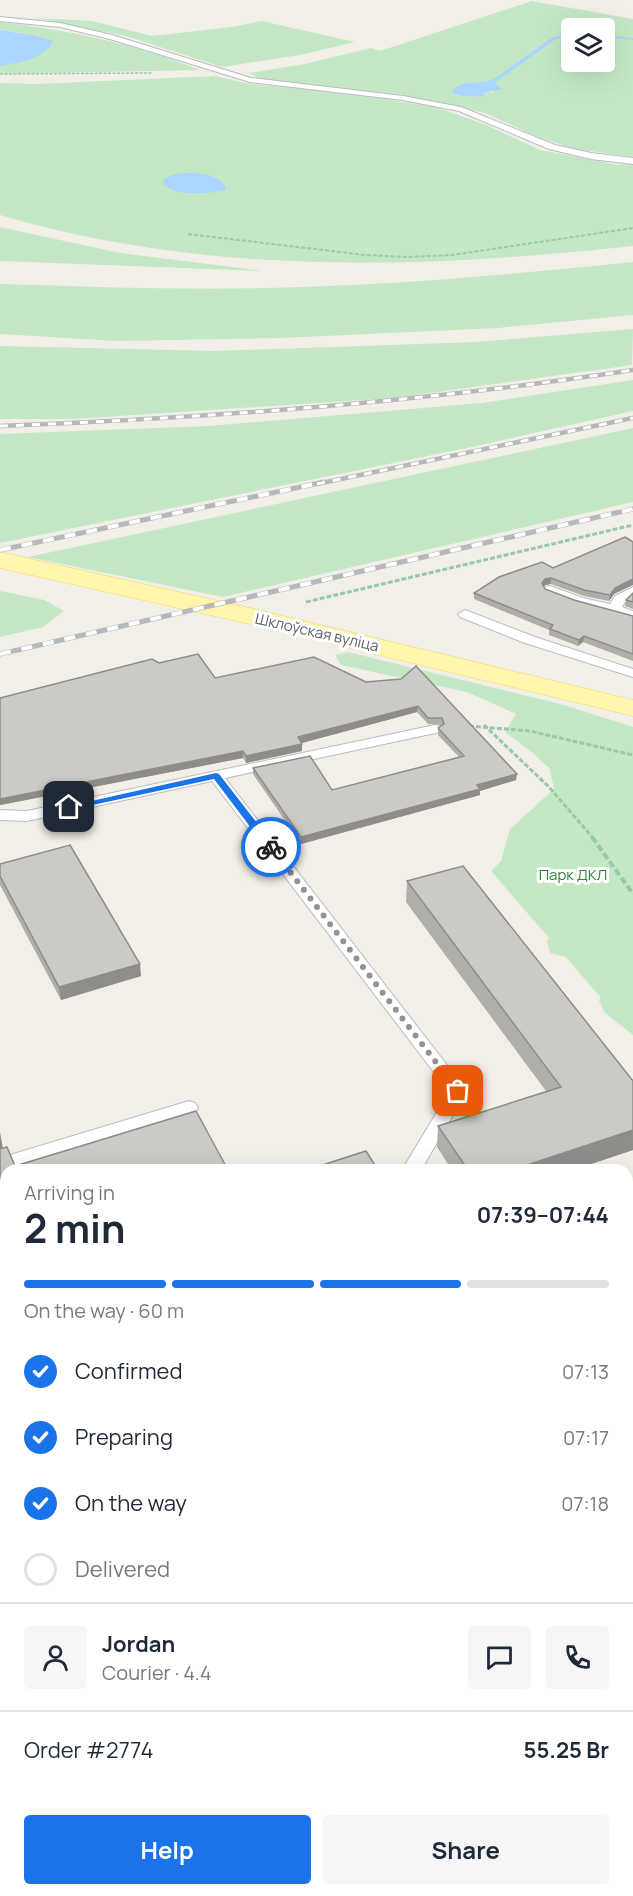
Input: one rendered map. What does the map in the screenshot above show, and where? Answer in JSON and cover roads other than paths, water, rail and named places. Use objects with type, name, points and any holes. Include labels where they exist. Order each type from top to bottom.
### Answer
[{"type":"main road","name":"Шклоўская вуліца","points":[[0,560],[250,616],[633,708]]},
{"type":"lane","points":[[0,19],[60,25],[112,37],[250,80],[383,95],[451,107],[498,123],[552,147],[591,156],[633,161]]},
{"type":"lane","points":[[550,590],[579,601],[633,616]]},
{"type":"lane","points":[[614,609],[620,599],[633,591]]},
{"type":"lane","points":[[465,614],[530,640],[633,673]]},
{"type":"lane","points":[[0,815],[27,816],[435,729]]},
{"type":"lane","points":[[216,776],[458,1091],[415,1164]]},
{"type":"lane","points":[[3,1164],[189,1107]]},
{"type":"water","points":[[0,30],[53,41],[44,52],[37,56],[22,62],[0,66]]},
{"type":"water","points":[[496,80],[497,86],[503,89],[483,93],[483,97],[462,96],[451,92],[461,84]]},
{"type":"water","points":[[183,173],[213,177],[223,183],[226,188],[224,191],[210,193],[184,193],[164,185],[163,180]]},
{"type":"waterway","points":[[491,83],[555,38],[561,37]]},
{"type":"waterway","points":[[615,37],[633,39]]},
{"type":"railway","points":[[0,426],[317,407],[475,391],[633,370]]},
{"type":"railway","points":[[317,484],[633,418]]},
{"type":"railway","points":[[0,550],[324,482]]},
{"type":"railway","points":[[0,654],[633,509]]},
{"type":"park label","name":"Парк ДКЛ","points":[[573,874]]}]
